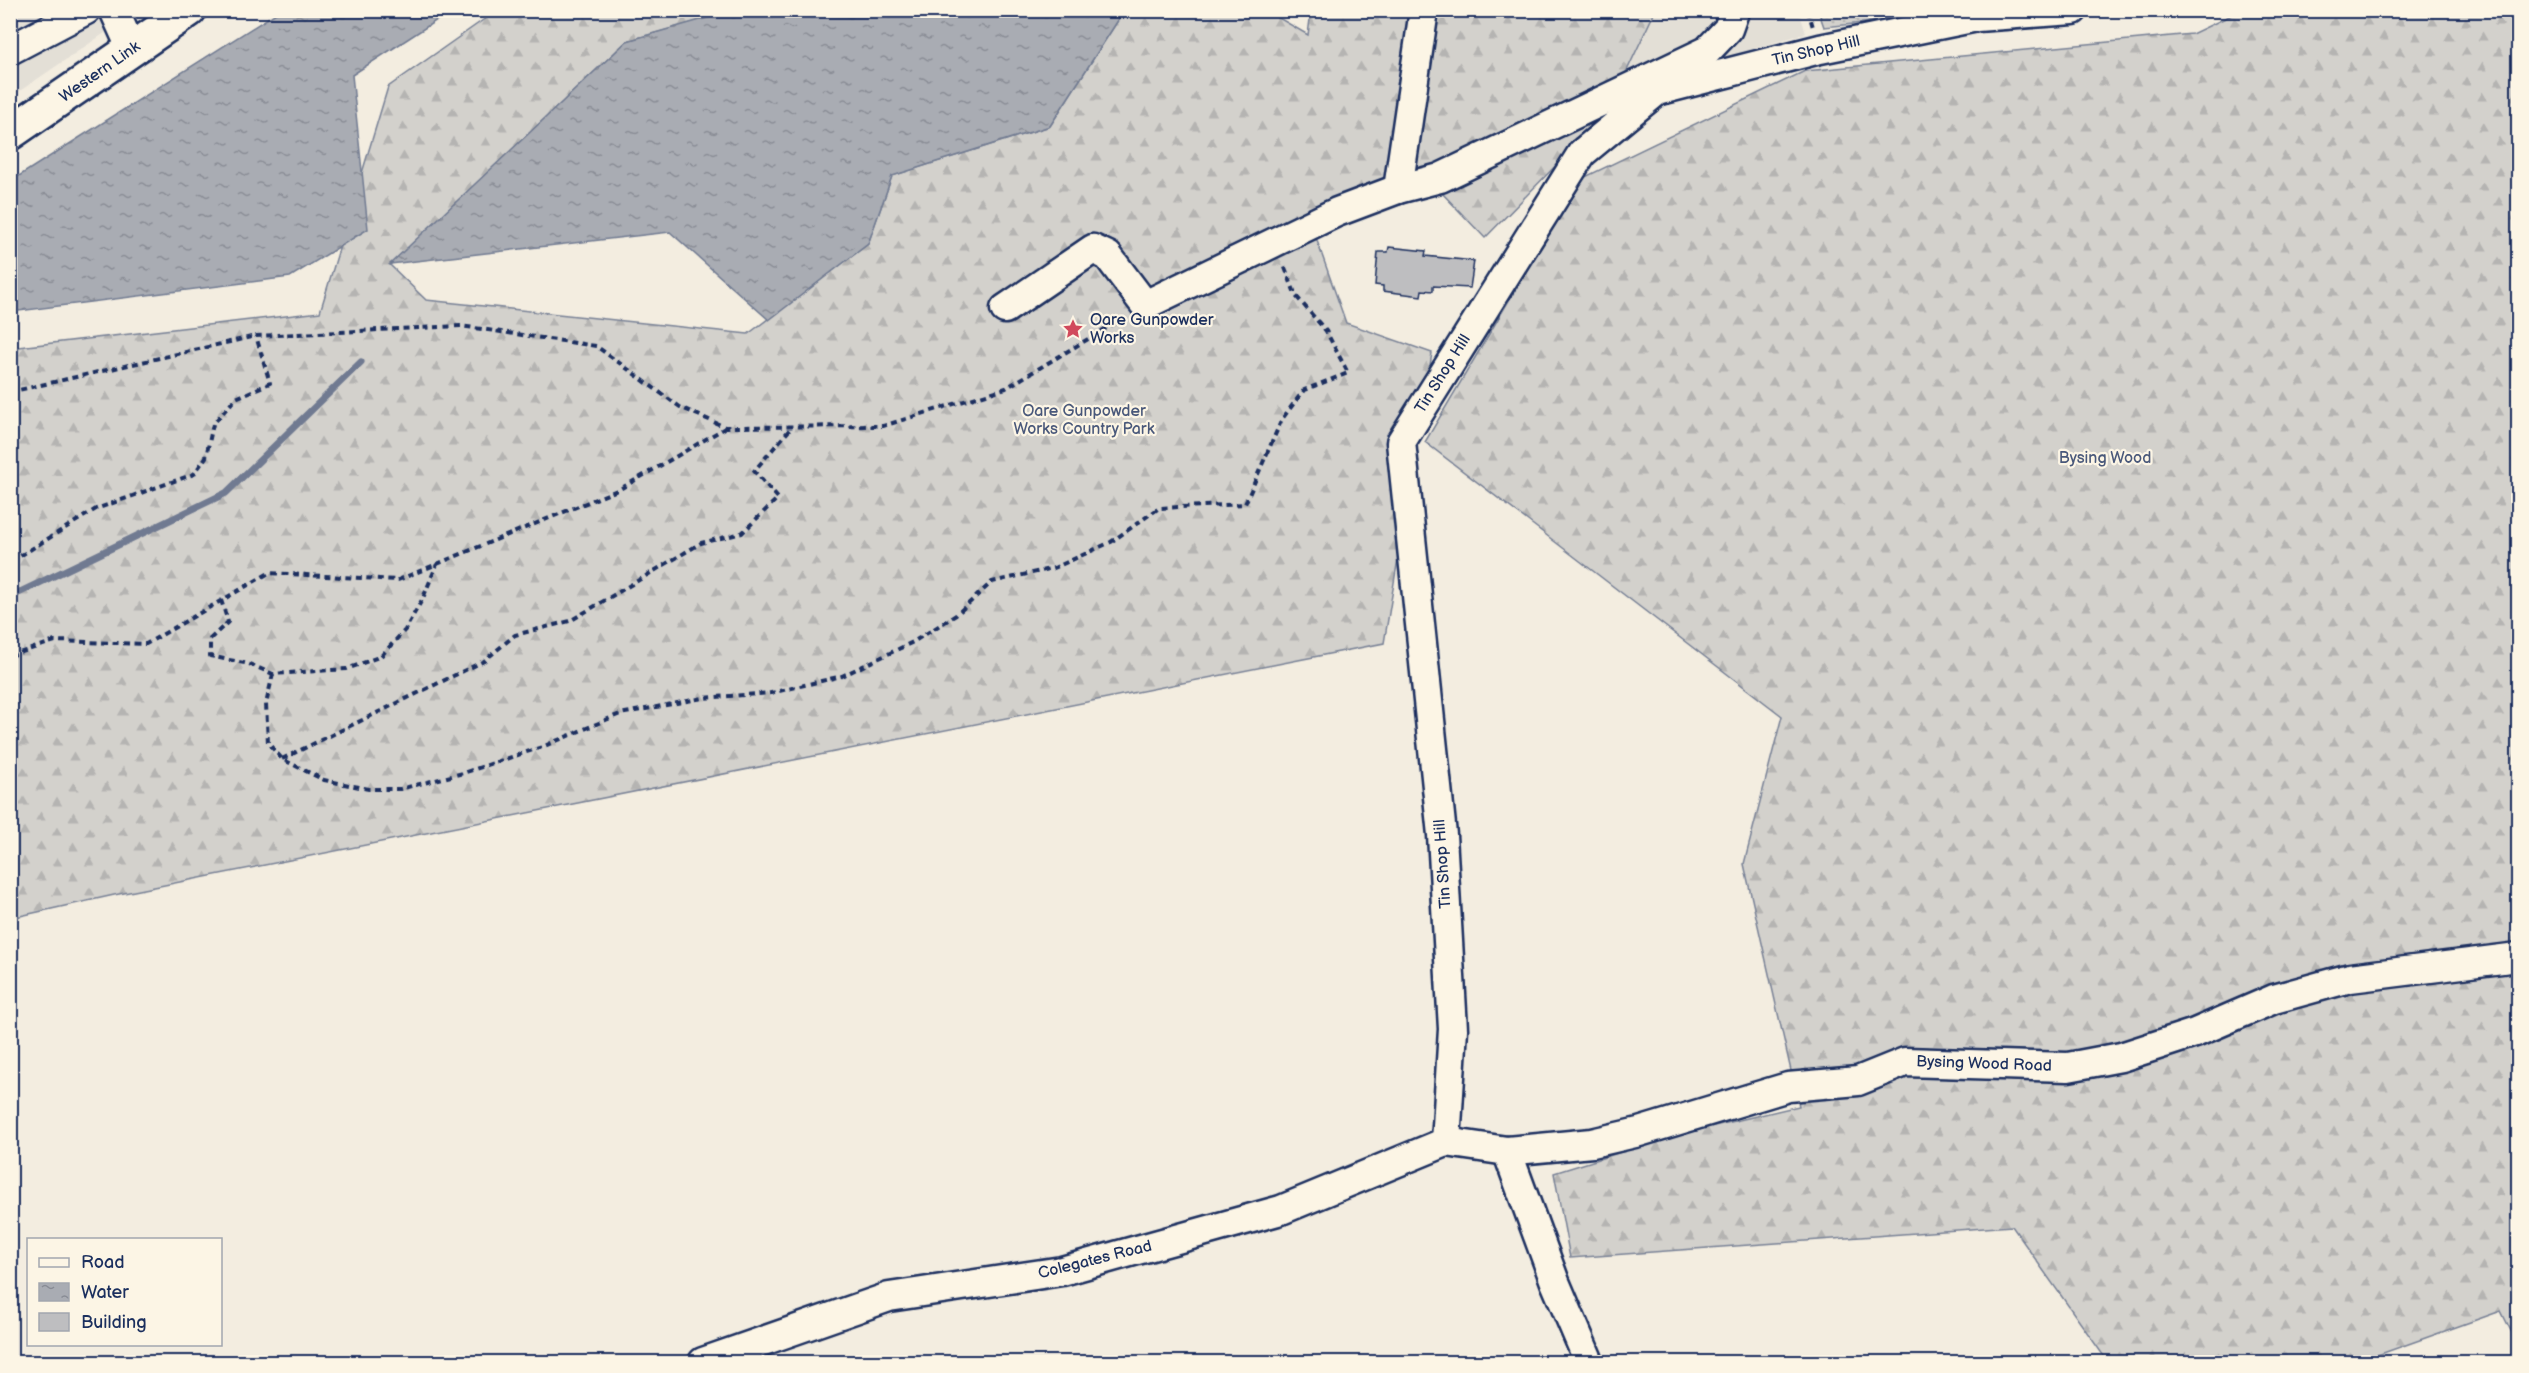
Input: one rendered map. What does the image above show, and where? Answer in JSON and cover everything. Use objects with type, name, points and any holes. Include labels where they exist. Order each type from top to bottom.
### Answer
[{"type":"main road","name":"Western Link","points":[[10,134],[189,10]]},
{"type":"street","points":[[10,50],[86,10]]},
{"type":"street","points":[[114,10],[132,50]]},
{"type":"street","points":[[1398,189],[1424,10]]},
{"type":"street","name":"Tin Shop Hill","points":[[1446,1142],[1453,1029],[1442,835],[1401,442],[1582,153],[1657,91],[1820,49],[1977,17],[2073,10]]},
{"type":"street","points":[[1005,309],[1093,249],[1108,256],[1145,306],[1337,212],[1398,189],[1440,178],[1707,51],[1728,29],[1734,12]]},
{"type":"street","name":"Bysing Wood Road","points":[[1446,1142],[1507,1151],[1592,1143],[1639,1132],[1788,1087],[1858,1081],[1905,1062],[2068,1067],[2121,1057],[2195,1033],[2274,999],[2350,978],[2518,957]]},
{"type":"street","name":"Colegates Road","points":[[703,1362],[889,1297],[1062,1271],[1281,1210],[1446,1142]]},
{"type":"street","points":[[1507,1151],[1555,1282],[1589,1362]]},
{"type":"path","points":[[273,674],[266,704],[268,743],[282,759],[324,780],[369,789],[400,789],[463,773],[542,747],[620,714],[703,698],[771,693],[842,676],[914,642],[956,615],[992,582],[1054,568],[1111,542],[1159,508],[1245,504],[1282,419],[1304,390],[1348,373],[1326,331],[1296,296],[1275,242]]},
{"type":"path","points":[[10,392],[256,336],[461,326],[596,346],[680,407],[725,427],[883,426],[1005,388],[1145,306]]},
{"type":"path","points":[[10,556],[20,556],[96,508],[194,474],[206,457],[213,424],[236,398],[270,384],[256,336]]},
{"type":"path","points":[[10,656],[55,641],[146,644],[269,573],[398,580],[620,489],[725,427]]},
{"type":"path","points":[[282,759],[484,661],[515,635],[570,621],[701,543],[742,533],[778,498],[754,471],[791,427]]},
{"type":"path","points":[[221,600],[228,622],[210,639],[210,656],[249,664],[273,674],[347,669],[381,656],[405,630],[423,598],[437,564]]},
{"type":"shaded area","points":[[11,11],[137,11],[11,97]]},
{"type":"shaded area","points":[[1655,11],[1799,11],[1806,33],[1711,62],[1607,113]]},
{"type":"green space","points":[[1818,10],[1982,11],[1824,27]]},
{"type":"green space","name":"Oare Gunpowder Works Country Park","points":[[496,11],[735,11],[627,41],[390,265],[426,300],[748,334],[868,244],[892,176],[1050,126],[1124,11],[1267,11],[1308,35],[1311,11],[1655,11],[1607,113],[1485,238],[1418,168],[1309,218],[1346,323],[1432,353],[1384,643],[114,895],[11,918],[10,348],[320,312],[388,87]]},
{"type":"green space","name":"Bysing Wood","points":[[2240,11],[2518,11],[2518,1345],[2501,1311],[2358,1362],[2108,1362],[2012,1226],[1570,1258],[1554,1173],[1676,1135],[1799,1106],[1744,864],[1782,716],[1425,442],[1581,179],[1805,71],[2192,34]]},
{"type":"water","points":[[735,10],[1124,11],[1050,126],[892,176],[868,244],[769,320],[670,232],[390,264],[627,41]]},
{"type":"water","points":[[279,11],[451,11],[352,75],[368,229],[290,277],[11,312],[11,181]]},
{"type":"building","points":[[1389,247],[1426,251],[1425,256],[1474,261],[1470,288],[1433,286],[1433,291],[1422,290],[1421,296],[1383,291],[1383,286],[1375,285],[1378,252],[1388,252]]},
{"type":"waterway","points":[[10,597],[226,493],[361,362]]},
{"type":"place","name":"Oare Gunpowder Works","points":[[1073,329]]}]
